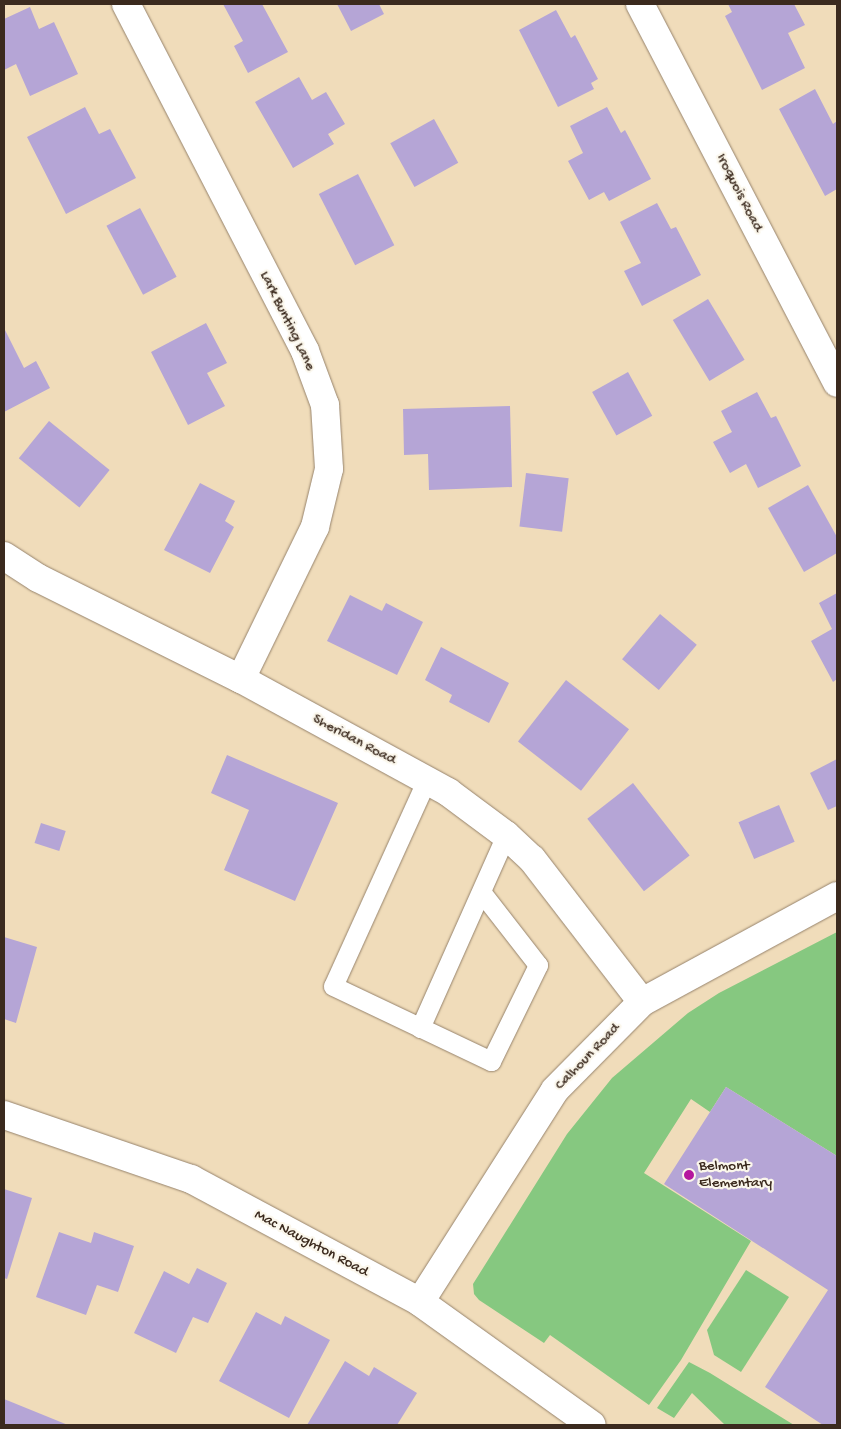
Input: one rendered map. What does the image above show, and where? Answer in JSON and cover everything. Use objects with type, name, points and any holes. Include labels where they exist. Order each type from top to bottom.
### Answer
[{"type":"street","name":"Lark Bunting Lane","points":[[126,4],[305,351],[325,405],[329,469],[315,527],[241,680]]},
{"type":"street","name":"Iroquois Road","points":[[640,4],[837,383]]},
{"type":"street","name":"Sheridan Road","points":[[4,556],[38,578],[241,680],[427,780],[506,835],[532,859],[642,1002]]},
{"type":"street","name":"Calhoun Road","points":[[420,1302],[554,1090],[642,1002],[837,896]]},
{"type":"street","name":"Mac Naughton Road","points":[[4,1116],[192,1179],[420,1302],[592,1425]]},
{"type":"lane","points":[[427,780],[333,986],[491,1061],[538,965],[482,893]]},
{"type":"lane","points":[[420,1028],[482,893],[506,835]]},
{"type":"green space","name":"Belmont Elementary","points":[[837,932],[837,1156],[726,1087],[710,1112],[691,1099],[644,1173],[751,1241],[681,1360],[649,1405],[550,1335],[544,1343],[479,1300],[474,1294],[473,1284],[567,1134],[612,1078],[688,1013],[719,993]]},
{"type":"green space","points":[[746,1270],[789,1297],[741,1372],[714,1355],[707,1330]]},
{"type":"green space","points":[[689,1362],[794,1425],[725,1425],[692,1393],[674,1418],[657,1408]]},
{"type":"building","points":[[223,4],[262,4],[288,52],[248,73],[234,46],[243,41]]},
{"type":"building","points":[[337,4],[379,4],[384,14],[351,31]]},
{"type":"building","points":[[728,4],[794,4],[805,25],[788,33],[805,68],[762,90],[725,16],[732,12]]},
{"type":"building","points":[[30,7],[39,29],[54,22],[78,74],[30,96],[16,64],[4,70],[4,19]]},
{"type":"building","points":[[556,10],[571,38],[575,35],[598,79],[591,83],[594,89],[558,107],[519,30]]},
{"type":"building","points":[[299,77],[312,100],[326,92],[345,124],[328,134],[334,144],[293,168],[255,102]]},
{"type":"building","points":[[815,89],[833,124],[837,121],[837,189],[825,196],[779,109]]},
{"type":"building","points":[[85,107],[99,134],[110,129],[136,178],[66,214],[27,137]]},
{"type":"building","points":[[607,107],[621,133],[625,130],[651,179],[609,201],[604,192],[589,200],[568,161],[583,153],[570,126]]},
{"type":"building","points":[[434,119],[458,163],[415,187],[390,143]]},
{"type":"building","points":[[358,174],[394,245],[355,265],[319,194]]},
{"type":"building","points":[[657,203],[671,229],[676,227],[701,275],[642,306],[624,271],[641,263],[620,222]]},
{"type":"building","points":[[140,208],[177,277],[143,295],[106,226]]},
{"type":"building","points":[[708,299],[745,360],[709,381],[673,320]]},
{"type":"building","points":[[206,323],[227,363],[207,373],[225,406],[188,425],[151,352]]},
{"type":"building","points":[[4,328],[24,368],[36,361],[50,388],[4,412]]},
{"type":"building","points":[[628,372],[652,416],[616,436],[592,392]]},
{"type":"building","points":[[757,392],[771,418],[776,416],[801,466],[758,488],[746,464],[730,473],[713,442],[732,432],[721,411]]},
{"type":"building","points":[[510,406],[512,487],[429,490],[428,454],[404,455],[403,409]]},
{"type":"building","points":[[49,421],[110,470],[79,507],[19,458]]},
{"type":"building","points":[[526,473],[569,478],[562,532],[519,527]]},
{"type":"building","points":[[200,483],[235,501],[225,521],[234,527],[210,573],[164,550]]},
{"type":"building","points":[[808,485],[837,537],[837,553],[804,572],[768,508]]},
{"type":"building","points":[[837,593],[837,679],[833,682],[811,641],[832,629],[819,603]]},
{"type":"building","points":[[350,595],[382,611],[386,603],[423,622],[397,675],[327,641]]},
{"type":"building","points":[[660,614],[697,645],[659,690],[622,659]]},
{"type":"building","points":[[441,647],[509,683],[489,723],[449,702],[452,695],[425,680]]},
{"type":"building","points":[[566,680],[629,729],[581,791],[518,741]]},
{"type":"building","points":[[227,755],[338,803],[295,901],[224,870],[249,810],[211,793]]},
{"type":"building","points":[[837,759],[837,806],[828,810],[810,773]]},
{"type":"building","points":[[633,783],[690,855],[644,891],[587,819]]},
{"type":"building","points":[[779,805],[795,842],[754,859],[738,822]]},
{"type":"building","points":[[41,823],[66,831],[59,851],[35,843]]},
{"type":"building","points":[[4,937],[37,947],[16,1023],[4,1019]]},
{"type":"building","points":[[726,1087],[837,1156],[837,1425],[823,1425],[765,1387],[828,1290],[664,1184]]},
{"type":"building","points":[[4,1189],[32,1198],[7,1279],[4,1278]]},
{"type":"building","points":[[59,1232],[91,1243],[94,1232],[134,1246],[118,1292],[97,1285],[86,1315],[36,1297]]},
{"type":"building","points":[[197,1268],[227,1283],[208,1323],[193,1317],[176,1353],[134,1333],[164,1271],[189,1284]]},
{"type":"building","points":[[256,1312],[281,1325],[285,1316],[330,1340],[289,1418],[219,1381]]},
{"type":"building","points":[[345,1361],[369,1376],[374,1367],[417,1393],[397,1425],[307,1425]]},
{"type":"building","points":[[4,1399],[68,1425],[4,1425]]},
{"type":"place","name":"Belmont Elementary","points":[[689,1175]]}]
